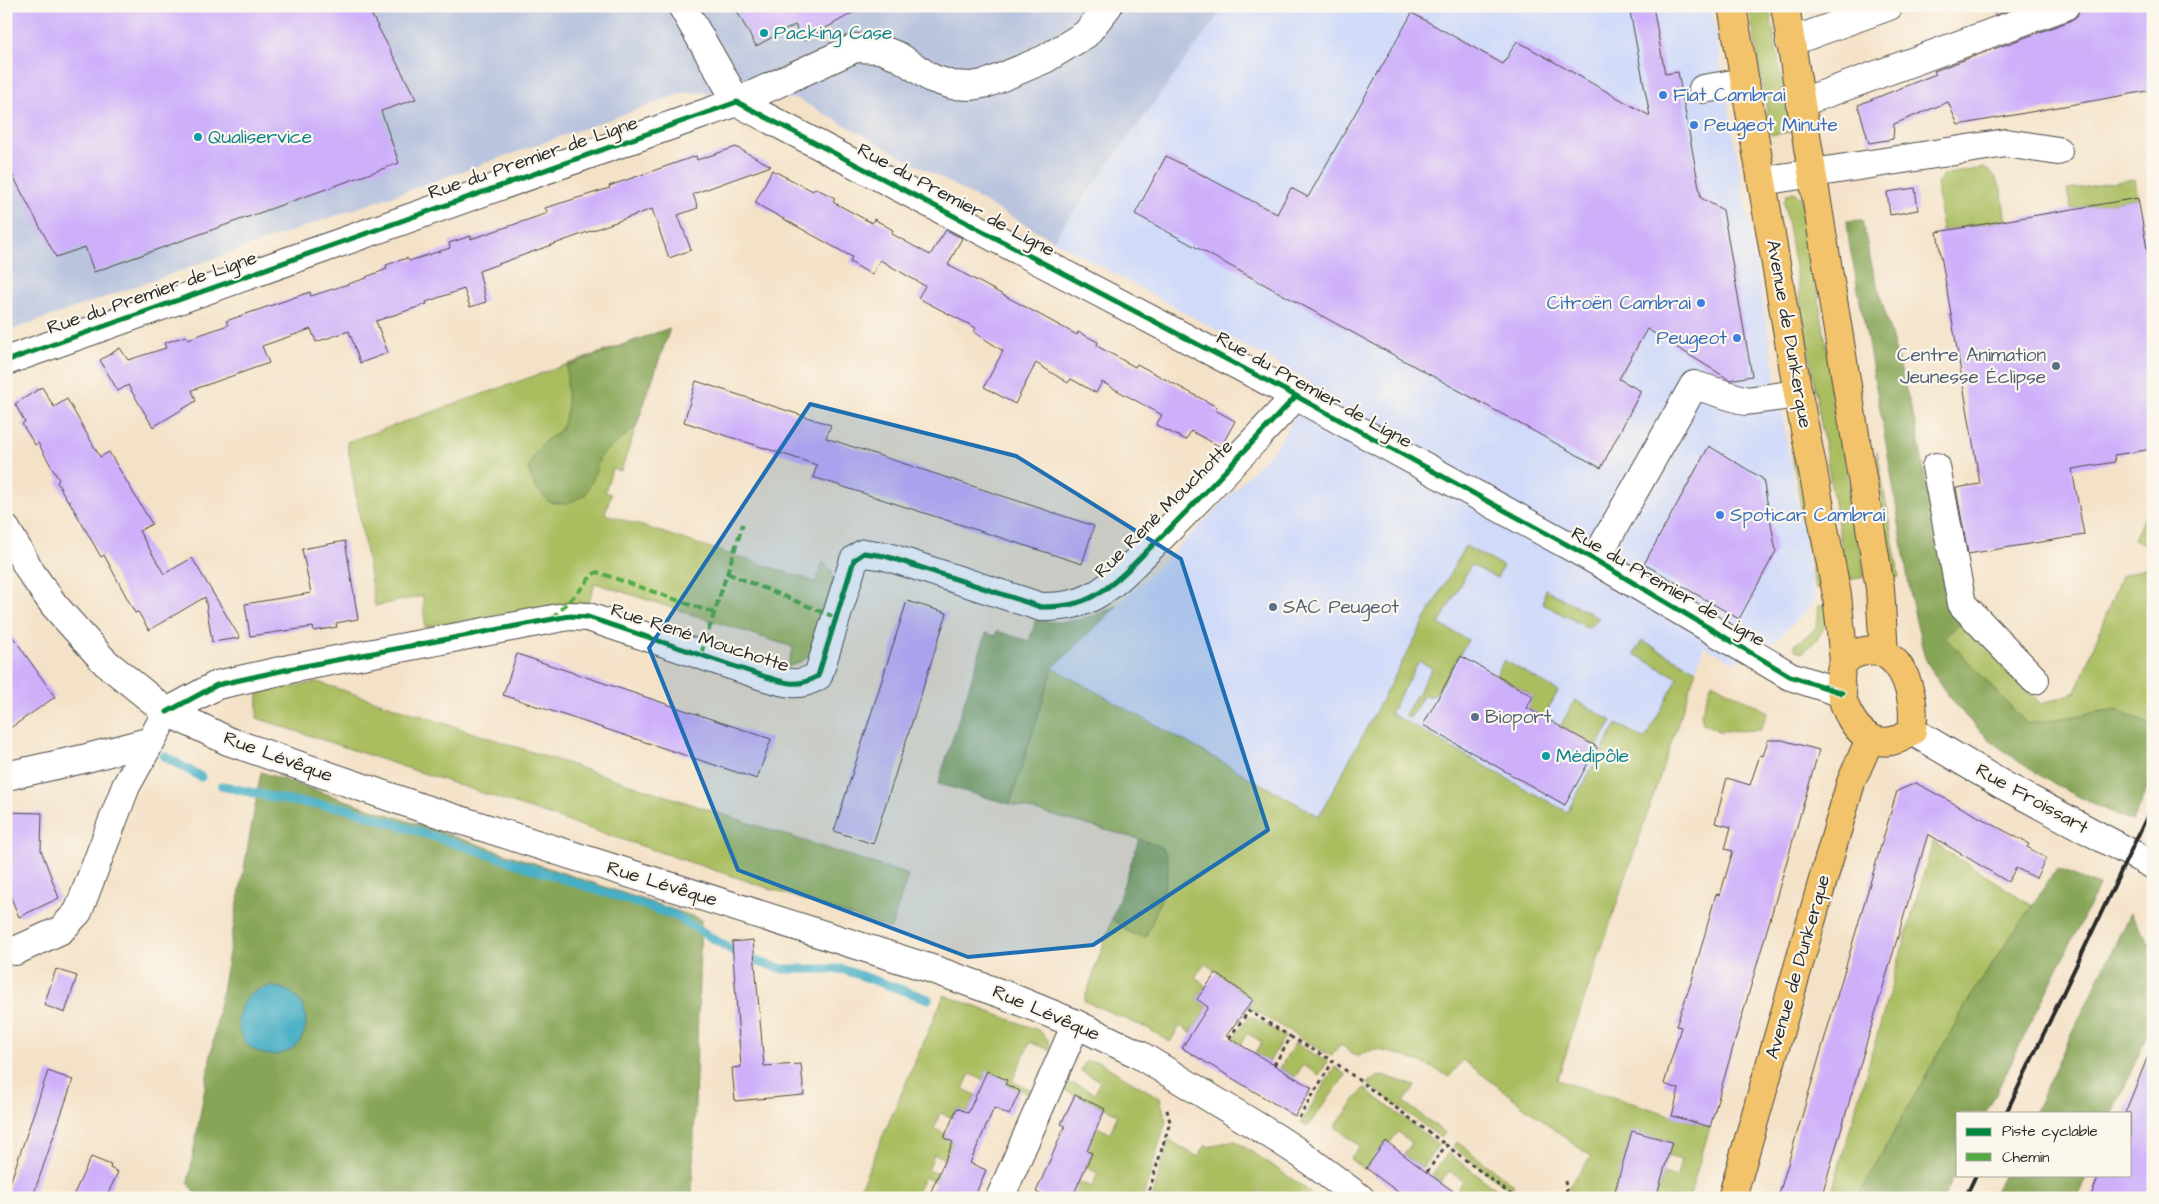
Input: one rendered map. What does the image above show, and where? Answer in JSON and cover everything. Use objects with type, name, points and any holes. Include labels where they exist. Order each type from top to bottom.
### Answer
[{"type":"main road","name":"Avenue de Dunkerque","points":[[1732,6],[1798,394],[1837,595],[1844,661],[1842,693],[1849,714],[1857,728],[1870,739],[1851,782],[1732,1198]]},
{"type":"main road","points":[[1785,6],[1880,588],[1884,652]]},
{"type":"main road","points":[[1844,661],[1853,654],[1864,651],[1884,652],[1900,670],[1908,684],[1913,703],[1912,730],[1903,738],[1892,742],[1870,739]]},
{"type":"street","points":[[682,6],[737,102],[855,48],[880,49],[898,56],[931,78],[952,85],[972,86],[988,83],[1044,59],[1086,34],[1108,6]]},
{"type":"street","points":[[1790,42],[1889,6]]},
{"type":"street","points":[[1800,103],[2065,6]]},
{"type":"street","points":[[1703,89],[1745,82]]},
{"type":"street","name":"Rue du Premier de Ligne","points":[[6,361],[737,102],[1296,396],[1595,560],[1790,676],[1842,693]]},
{"type":"street","points":[[1762,181],[2006,143],[2058,151]]},
{"type":"street","points":[[1595,560],[1694,385],[1746,401],[1798,394]]},
{"type":"street","name":"Rue René Mouchotte","points":[[168,712],[217,685],[294,668],[569,616],[588,617],[790,684],[804,684],[818,676],[854,560],[864,554],[900,560],[1041,607],[1061,607],[1080,603],[1100,593],[1115,581],[1164,534],[1296,396]]},
{"type":"street","points":[[1936,467],[1962,604],[2035,680]]},
{"type":"street","name":"Rue Lévêque","points":[[6,529],[32,574],[54,606],[106,662],[168,712],[228,741],[401,801],[932,969],[1076,1024],[1155,1064],[1284,1143],[1351,1195]]},
{"type":"street","points":[[6,948],[15,951],[61,930],[78,912],[126,786],[168,712]]},
{"type":"street","name":"Rue Froissart","points":[[1912,730],[2003,785],[2153,865]]},
{"type":"street","points":[[6,776],[83,759],[151,741]]},
{"type":"street","points":[[1000,1198],[1076,1024]]},
{"type":"path","points":[[1229,1038],[1241,1018],[1249,1011],[1333,1062],[1514,1197]]},
{"type":"path","points":[[1274,1065],[1291,1037]]},
{"type":"path","points":[[1284,1143],[1333,1062]]},
{"type":"path","points":[[1147,1198],[1170,1122],[1155,1064]]},
{"type":"path","points":[[1426,1172],[1446,1146]]},
{"type":"path","points":[[1564,1181],[1567,1193],[1574,1198]]},
{"type":"highlighted area","points":[[810,404],[1016,456],[1181,559],[1268,830],[1093,945],[968,957],[738,870],[649,648]]},
{"type":"shaded area","points":[[6,6],[1225,6],[1053,240],[798,99],[687,92],[6,332]]},
{"type":"shaded area","points":[[1225,6],[1711,6],[1815,602],[1771,645],[1733,662],[1704,646],[1627,873],[1368,729],[1319,816],[1053,668],[1207,519],[1278,445],[1314,384],[1053,240]]},
{"type":"green space","points":[[1749,6],[1769,6],[1791,132],[1771,135]]},
{"type":"green space","points":[[1983,168],[1995,176],[2003,197],[2006,220],[1942,231],[1937,183],[1943,175]]},
{"type":"green space","points":[[2135,179],[2138,198],[2071,209],[2067,190]]},
{"type":"green space","points":[[1794,192],[1802,199],[1865,577],[1847,580],[1784,202],[1787,194]]},
{"type":"green space","points":[[1862,220],[1870,258],[1916,426],[1949,611],[1960,623],[1945,637],[2027,724],[2116,709],[2153,726],[2153,777],[2132,821],[2102,808],[2043,777],[1989,739],[1945,691],[1926,659],[1911,596],[1882,421],[1849,242],[1847,221]]},
{"type":"green space","points":[[670,328],[621,471],[612,469],[605,492],[611,494],[605,514],[816,582],[823,562],[832,571],[833,583],[809,656],[787,667],[793,647],[595,583],[589,602],[425,627],[423,596],[375,606],[347,442]]},
{"type":"green space","points":[[670,328],[636,427],[600,456],[593,479],[585,495],[566,504],[549,502],[535,487],[528,469],[535,454],[545,441],[561,430],[567,410],[567,366]]},
{"type":"green space","points":[[1877,451],[1899,577],[1890,580]]},
{"type":"green space","points":[[1799,454],[1827,590],[1815,588],[1792,455]]},
{"type":"green space","points":[[2151,502],[2153,502],[2153,548],[2134,539]]},
{"type":"green space","points":[[1465,546],[1503,566],[1497,578],[1471,565],[1439,624],[1468,640],[1437,693],[1432,696],[1423,696],[1410,718],[1405,715],[1432,668],[1419,661],[1390,713],[1567,812],[1617,724],[1645,739],[1678,678],[1634,654],[1642,641],[1696,670],[1557,1080],[1710,1127],[1689,1198],[1656,1198],[1663,1173],[1677,1177],[1681,1160],[1667,1156],[1671,1141],[1632,1131],[1613,1198],[1579,1198],[1567,1189],[1591,1157],[1463,1060],[1449,1077],[1434,1068],[1385,1051],[1371,1051],[1358,1057],[1340,1044],[1331,1056],[1248,1007],[1253,1000],[1205,963],[1195,977],[1206,986],[1197,999],[1208,1008],[1191,1033],[1180,1026],[1170,1042],[1149,1029],[1084,1001],[1112,919],[1131,933],[1146,936],[1139,839],[1010,804],[1053,668],[1319,816]]},
{"type":"green space","points":[[2153,565],[2153,726],[2116,709],[2027,724],[1945,637],[1963,620],[2041,704],[2076,692],[2121,576]]},
{"type":"green space","points":[[1545,589],[1599,618],[1588,628],[1543,604]]},
{"type":"green space","points":[[1827,603],[1824,625],[1819,636],[1803,652],[1795,650],[1795,644],[1814,629],[1818,620],[1818,606]]},
{"type":"green space","points":[[1118,605],[1053,668],[1010,804],[938,784],[986,633],[995,636],[997,631],[1029,641],[1036,620],[1057,622],[1078,620]]},
{"type":"green space","points":[[1504,660],[1558,691],[1544,717],[1526,708],[1533,696],[1496,675]]},
{"type":"green space","points":[[318,682],[908,875],[891,929],[257,718],[258,693]]},
{"type":"green space","points":[[1712,682],[1768,712],[1760,730],[1718,731],[1703,723],[1701,714]]},
{"type":"green space","points":[[1575,700],[1612,721],[1597,747],[1560,727]]},
{"type":"green space","points":[[261,772],[701,919],[692,1198],[198,1198],[188,1183]]},
{"type":"green space","points":[[1139,839],[1159,846],[1166,855],[1168,865],[1164,891],[1146,937],[1131,933],[1112,919]]},
{"type":"green space","points":[[1933,842],[2032,905],[1971,996],[1857,1198],[1830,1198]]},
{"type":"green space","points":[[2057,868],[2099,886],[1986,1112],[1956,1112],[1956,1173],[1944,1198],[1857,1198],[1971,996]]},
{"type":"green space","points":[[2130,913],[2153,949],[2153,1021],[2113,1112],[2034,1112]]},
{"type":"green space","points":[[944,995],[1038,1030],[1045,1036],[1049,1044],[1049,1050],[1030,1042],[1012,1081],[1032,1090],[1030,1095],[985,1075],[983,1080],[970,1074],[963,1089],[976,1095],[968,1113],[957,1108],[953,1118],[940,1113],[934,1129],[946,1134],[944,1138],[954,1142],[946,1159],[934,1154],[928,1170],[939,1175],[936,1182],[924,1177],[917,1193],[927,1198],[856,1198]]},
{"type":"green space","points":[[1250,1016],[1285,1036],[1269,1062],[1255,1054],[1262,1042],[1247,1033],[1240,1045],[1232,1040]]},
{"type":"green space","points":[[1295,1043],[1327,1062],[1319,1075],[1303,1065],[1295,1077],[1280,1068]]},
{"type":"green space","points":[[1097,1061],[1160,1098],[1166,1121],[1143,1198],[1067,1198],[1079,1182],[1092,1187],[1098,1173],[1086,1167],[1092,1153],[1071,1144],[1092,1138],[1097,1127],[1110,1133],[1118,1114],[1064,1090],[1066,1084],[1075,1084],[1095,1093],[1100,1081],[1081,1071],[1085,1062]]},
{"type":"green space","points":[[1335,1067],[1346,1075],[1307,1127],[1301,1123]]},
{"type":"green space","points":[[1385,1076],[1415,1086],[1404,1102],[1445,1133],[1441,1138],[1367,1083],[1377,1077]]},
{"type":"green space","points":[[1364,1088],[1439,1145],[1422,1168],[1404,1155],[1412,1143],[1398,1132],[1389,1144],[1386,1141],[1365,1170],[1350,1159],[1360,1146],[1335,1127]]},
{"type":"green space","points":[[1169,1140],[1198,1157],[1206,1145],[1209,1147],[1234,1140],[1305,1188],[1314,1198],[1270,1198],[1258,1191],[1253,1198],[1152,1198]]},
{"type":"green space","points":[[1457,1142],[1514,1185],[1510,1190],[1453,1147]]},
{"type":"green space","points":[[1448,1153],[1507,1197],[1486,1198],[1472,1188],[1464,1198],[1455,1193],[1463,1181],[1449,1171],[1441,1182],[1432,1175]]},
{"type":"green space","points":[[2003,1176],[2087,1176],[2077,1198],[1992,1198]]},
{"type":"water","points":[[265,987],[279,987],[291,992],[301,1002],[306,1014],[306,1028],[301,1040],[291,1050],[279,1055],[265,1055],[253,1050],[243,1040],[238,1028],[238,1014],[243,1002],[253,992]]},
{"type":"building","name":"Qualiservice","points":[[6,6],[367,6],[416,99],[381,111],[399,163],[94,272],[85,247],[56,257],[6,163]]},
{"type":"building","name":"Packing Case","points":[[734,6],[865,6],[803,41],[795,25],[756,46]]},
{"type":"building","points":[[1629,6],[1653,6],[1665,74],[1678,72],[1701,198],[1723,210],[1752,376],[1730,380],[1647,329],[1619,379],[1641,391],[1601,468],[1135,214],[1166,156],[1277,214],[1291,188],[1308,197],[1412,13],[1503,64],[1517,41],[1650,116]]},
{"type":"building","points":[[1992,6],[2019,6],[1995,15]]},
{"type":"building","points":[[2080,6],[2153,6],[2153,90],[1958,125],[1948,102],[1894,124],[1893,139],[1869,143],[1858,105],[1936,74],[1934,71],[2070,21],[2077,16]]},
{"type":"building","points":[[736,147],[771,166],[693,194],[698,208],[678,215],[691,250],[669,258],[652,209],[479,271],[486,302],[470,307],[464,289],[376,321],[388,353],[360,363],[349,331],[316,342],[311,329],[262,346],[269,363],[192,390],[196,401],[153,427],[128,385],[118,391],[100,360],[120,348],[128,360],[166,348],[164,343],[186,336],[188,339],[228,325],[226,321],[310,292],[311,296],[367,278],[387,269],[386,265],[407,258],[409,261],[450,248],[449,243],[471,236],[471,239],[548,213],[545,208],[610,188],[609,186],[696,156],[697,160]]},
{"type":"building","points":[[772,170],[813,191],[815,188],[835,198],[833,202],[872,223],[874,219],[893,230],[892,234],[930,255],[946,230],[962,238],[948,265],[1077,335],[1078,332],[1098,342],[1097,346],[1135,367],[1137,364],[1217,407],[1215,410],[1235,421],[1221,447],[1191,431],[1186,440],[1156,425],[1162,415],[1102,382],[1096,393],[1071,379],[1068,383],[1036,363],[1015,404],[984,387],[1003,351],[974,332],[976,328],[918,298],[925,286],[880,260],[872,275],[850,262],[852,257],[755,203]]},
{"type":"building","points":[[1915,188],[1918,210],[1890,215],[1887,192]]},
{"type":"building","name":"Centre Animation Jeunesse Éclipse","points":[[2138,198],[2153,283],[2153,449],[2114,455],[2115,462],[2072,469],[2084,535],[1968,554],[1956,488],[1980,484],[1937,232]]},
{"type":"building","points":[[696,381],[831,425],[826,438],[1094,526],[1082,564],[813,477],[817,465],[684,422]]},
{"type":"building","points":[[42,387],[54,407],[67,399],[100,457],[109,452],[152,524],[139,531],[164,574],[192,558],[240,638],[212,642],[205,597],[149,630],[138,612],[135,613],[104,555],[101,557],[62,491],[57,482],[59,480],[38,443],[35,445],[22,424],[25,422],[15,404]]},
{"type":"building","name":"Spoticar Cambrai","points":[[1709,446],[1763,479],[1776,551],[1739,619],[1644,564]]},
{"type":"building","points":[[345,541],[358,619],[336,623],[337,627],[314,631],[313,627],[250,636],[245,604],[311,593],[302,549]]},
{"type":"building","points":[[907,601],[947,613],[873,844],[834,831]]},
{"type":"building","points":[[6,627],[55,697],[6,731]]},
{"type":"building","points":[[517,654],[771,739],[757,779],[503,695]]},
{"type":"building","points":[[1461,656],[1533,696],[1527,708],[1597,747],[1565,805],[1423,725]]},
{"type":"building","points":[[1768,740],[1782,740],[1819,750],[1710,1127],[1672,1116],[1679,1089],[1664,1084],[1681,1027],[1676,1026],[1692,980],[1716,894],[1720,895],[1733,851],[1725,849],[1731,827],[1715,823],[1727,778],[1750,785],[1760,755],[1763,756]]},
{"type":"building","points":[[1916,783],[2029,844],[2027,847],[2046,858],[2036,878],[2016,868],[2008,882],[1928,834],[1821,1198],[1778,1198],[1897,791]]},
{"type":"building","points":[[6,812],[42,813],[41,850],[59,898],[19,917],[6,886]]},
{"type":"building","points":[[753,940],[764,1066],[801,1064],[804,1095],[735,1101],[732,1068],[741,1067],[732,942]]},
{"type":"building","points":[[56,969],[77,976],[65,1013],[44,1005]]},
{"type":"building","points":[[1216,973],[1253,1000],[1226,1036],[1312,1088],[1295,1116],[1182,1048],[1208,1007],[1197,999]]},
{"type":"building","points":[[2152,1046],[2153,1198],[2090,1198],[2099,1176],[2132,1176],[2132,1112],[2125,1112]]},
{"type":"building","points":[[48,1071],[73,1080],[33,1196],[6,1195]]},
{"type":"building","points":[[987,1071],[1007,1080],[1005,1084],[1020,1091],[1009,1115],[994,1108],[970,1163],[986,1170],[974,1198],[928,1198],[953,1142],[944,1138],[957,1108],[968,1113]]},
{"type":"building","points":[[1075,1095],[1105,1109],[1087,1151],[1092,1153],[1072,1198],[1048,1198],[1036,1192],[1065,1126],[1061,1124]]},
{"type":"building","points":[[1632,1131],[1672,1142],[1656,1198],[1613,1198]]},
{"type":"building","points":[[1386,1141],[1463,1198],[1406,1198],[1366,1168]]},
{"type":"building","points":[[91,1157],[111,1165],[110,1168],[118,1172],[106,1198],[72,1198]]},
{"type":"waterway","points":[[164,756],[201,777]]},
{"type":"waterway","points":[[222,786],[290,801],[346,808],[674,915],[745,958],[783,969],[842,969],[928,999]]},
{"type":"railway","points":[[2006,1112],[2153,804]]},
{"type":"railway","points":[[1965,1198],[1976,1176]]},
{"type":"marked path","points":[[701,654],[743,524]]},
{"type":"marked path","points":[[552,618],[597,572],[714,613]]},
{"type":"marked path","points":[[727,573],[837,618]]},
{"type":"cycle path","points":[[6,361],[737,102],[1296,396],[1595,560],[1790,676],[1842,693]]},
{"type":"cycle path","points":[[167,712],[217,685],[294,668],[569,616],[588,617],[766,677],[792,683],[804,682],[818,676],[854,560],[864,553],[885,556],[1041,607],[1078,603],[1106,588],[1127,570],[1207,490],[1296,396]]},
{"type":"place","name":"Packing Case","points":[[764,33]]},
{"type":"place","name":"Fiat Cambrai","points":[[1663,95]]},
{"type":"place","name":"Peugeot Minute","points":[[1694,125]]},
{"type":"place","name":"Qualiservice","points":[[198,137]]},
{"type":"place","name":"Citroën Cambrai","points":[[1701,303]]},
{"type":"place","name":"Peugeot","points":[[1737,338]]},
{"type":"place","name":"Centre Animation Jeunesse Éclipse","points":[[2056,366]]},
{"type":"place","name":"Spoticar Cambrai","points":[[1720,515]]},
{"type":"place","name":"SAC Peugeot","points":[[1273,607]]},
{"type":"place","name":"Bioport","points":[[1475,717]]},
{"type":"place","name":"Médipôle","points":[[1546,756]]}]
